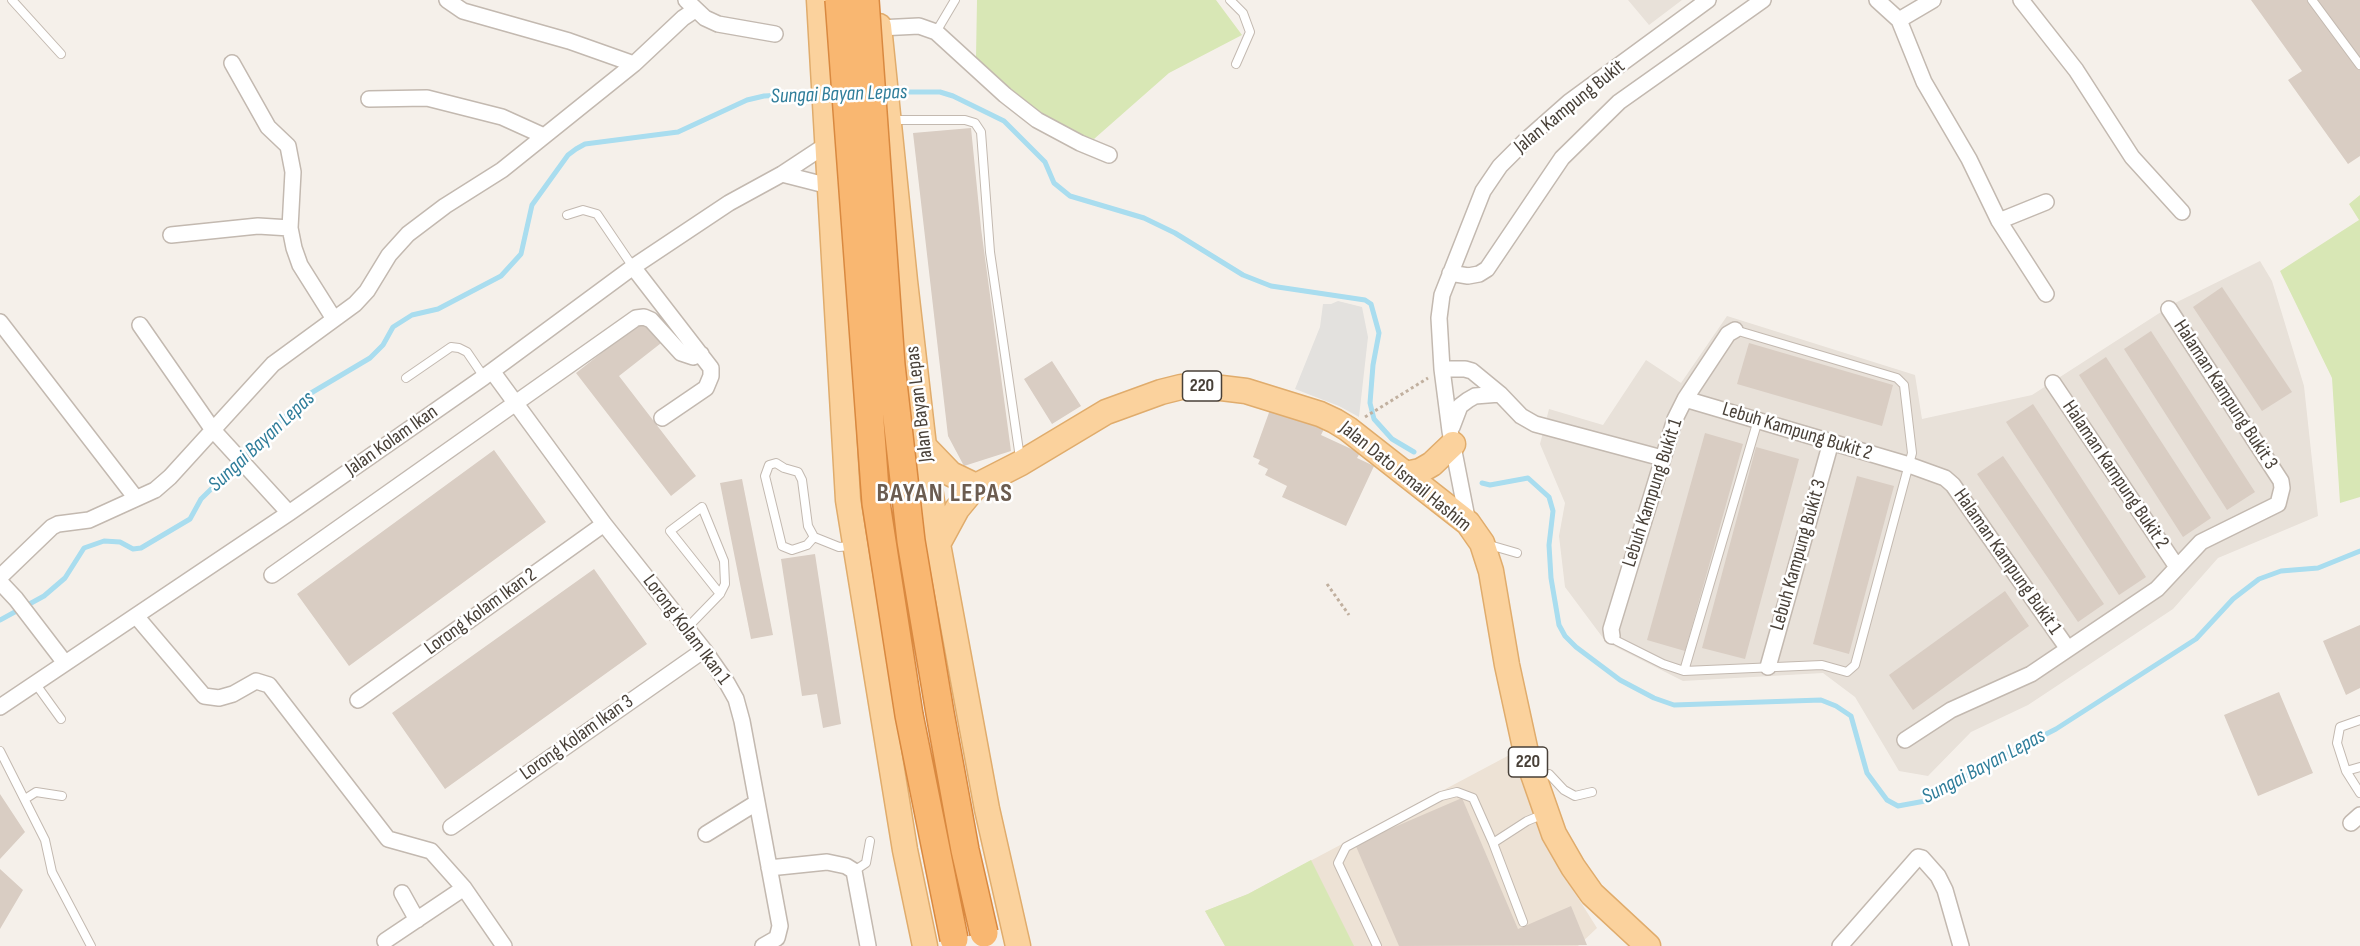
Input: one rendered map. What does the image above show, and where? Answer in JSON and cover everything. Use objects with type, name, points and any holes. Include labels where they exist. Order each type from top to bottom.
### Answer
[{"type":"highway","points":[[839,0],[876,503],[909,715],[954,939]]},
{"type":"highway","name":"Jalan Bayan Lepas","points":[[865,0],[891,365],[911,541],[946,748],[965,850],[984,933]]},
{"type":"main road","points":[[819,0],[848,500],[905,850],[926,946]]},
{"type":"main road","name":"Jalan Bayan Lepas","points":[[877,0],[905,280],[938,544],[987,808],[1018,946]]},
{"type":"main road","points":[[832,244],[853,254],[875,257],[892,249],[901,240]]},
{"type":"main road","points":[[835,285],[851,270],[863,267],[883,270],[905,280]]},
{"type":"main road","name":"Jalan Dato Ismail Hashim","points":[[938,544],[957,509],[976,486],[1021,463],[1106,412],[1161,392],[1181,387],[1205,386],[1246,391],[1320,414],[1348,429],[1468,523],[1482,543],[1491,571],[1507,665],[1533,780],[1554,834],[1592,894],[1648,946]]},
{"type":"main road","points":[[1406,474],[1432,465],[1452,438]]},
{"type":"main road","points":[[924,446],[951,474],[976,486]]},
{"type":"street","points":[[447,0],[463,11],[569,41],[634,64]]},
{"type":"street","name":"Jalan Kampung Bukit","points":[[1468,523],[1442,369],[1439,318],[1442,295],[1483,191],[1500,166],[1569,102],[1708,0]]},
{"type":"street","points":[[1450,273],[1468,276],[1479,274],[1487,269],[1562,158],[1619,102],[1763,0]]},
{"type":"street","points":[[1877,0],[1899,20],[1924,82],[1969,159],[1999,221],[2046,294]]},
{"type":"street","points":[[1899,20],[1933,0]]},
{"type":"street","points":[[2020,0],[2076,70],[2132,157],[2182,212]]},
{"type":"street","points":[[0,577],[52,526],[89,520],[135,497],[155,490],[170,477],[273,364],[355,304],[367,291],[389,255],[408,234],[445,206],[502,170],[634,64],[675,25],[691,5],[705,18],[718,24],[775,34]]},
{"type":"street","points":[[879,28],[919,26],[936,32],[1037,120],[1080,143],[1109,155]]},
{"type":"street","points":[[232,63],[268,127],[288,146],[293,172],[290,228],[294,248],[300,265],[334,319]]},
{"type":"street","points":[[369,99],[427,98],[502,117],[544,136]]},
{"type":"street","name":"Jalan Kolam Ikan","points":[[0,707],[289,513],[488,374],[633,267],[729,203],[782,174],[826,145]]},
{"type":"street","points":[[782,174],[829,186]]},
{"type":"street","points":[[1999,221],[2046,201]]},
{"type":"street","points":[[171,235],[258,226],[290,228]]},
{"type":"street","points":[[633,267],[711,368],[711,376],[706,388],[662,418]]},
{"type":"street","name":"Halaman Kampung Bukit 3","points":[[2169,309],[2281,481]]},
{"type":"street","points":[[272,575],[636,318],[644,316],[651,320],[681,354],[693,357],[701,354]]},
{"type":"street","points":[[0,322],[135,497]]},
{"type":"street","points":[[141,325],[213,430],[289,513]]},
{"type":"street","name":"Lebuh Kampung Bukit 1","points":[[1612,636],[1611,629],[1672,426],[1685,399],[1728,334],[1735,330]]},
{"type":"street","points":[[1442,369],[1472,371],[1500,394],[1521,416],[1535,424],[1662,459]]},
{"type":"street","name":"Lorong Kolam Ikan 1","points":[[488,374],[514,404],[604,524],[704,650],[728,683],[736,699],[742,720],[780,926],[777,938],[763,946]]},
{"type":"street","name":"Halaman Kampung Bukit 2","points":[[2053,383],[2177,567]]},
{"type":"street","points":[[1452,438],[1460,406],[1475,396],[1500,394]]},
{"type":"street","name":"Lebuh Kampung Bukit 2","points":[[1685,399],[1909,465]]},
{"type":"street","name":"Lebuh Kampung Bukit 3","points":[[1768,667],[1831,442]]},
{"type":"street","name":"Halaman Kampung Bukit 1","points":[[1909,465],[1935,473],[1953,485],[2068,649]]},
{"type":"street","name":"Halaman Kampung Bukit 1","points":[[1905,740],[1950,710],[2031,674],[2157,590],[2201,542],[2278,504],[2282,488],[2281,481]]},
{"type":"street","name":"Lorong Kolam Ikan 2","points":[[358,700],[604,524]]},
{"type":"street","points":[[0,582],[16,599],[65,663]]},
{"type":"street","points":[[136,616],[204,696],[219,698],[233,694],[256,681],[269,685],[388,839],[431,851],[464,888],[504,946]]},
{"type":"street","name":"Lorong Kolam Ikan 3","points":[[451,827],[704,650]]},
{"type":"street","points":[[706,834],[756,803]]},
{"type":"street","points":[[1840,946],[1918,857],[1922,858],[1938,876],[1945,890],[1961,946]]},
{"type":"street","points":[[770,868],[827,862],[846,866],[854,872],[868,946]]},
{"type":"street","points":[[385,941],[464,888]]},
{"type":"street","points":[[402,893],[417,920]]},
{"type":"lane","points":[[12,0],[61,54]]},
{"type":"lane","points":[[936,32],[955,0]]},
{"type":"lane","points":[[1230,0],[1243,14],[1250,33],[1236,64]]},
{"type":"lane","points":[[2312,0],[2360,65]]},
{"type":"lane","points":[[889,112],[966,120],[975,123],[981,132],[990,252],[1021,463]]},
{"type":"lane","points":[[567,214],[583,210],[597,214],[633,267]]},
{"type":"lane","points":[[1612,636],[1617,641],[1663,664],[1684,671],[1822,665],[1847,672],[1854,669],[1909,465],[1912,445],[1902,381],[1735,330]]},
{"type":"lane","points":[[406,378],[451,347],[467,352],[488,374]]},
{"type":"lane","points":[[1684,671],[1758,420]]},
{"type":"lane","points":[[814,537],[807,545],[792,550],[782,546],[765,476],[769,465],[776,463],[784,468],[798,471],[802,480],[808,526],[814,537],[839,547],[856,546]]},
{"type":"lane","points":[[686,629],[720,594],[725,584],[724,561],[702,507],[670,531],[720,594]]},
{"type":"lane","points":[[1482,543],[1517,553]]},
{"type":"lane","points":[[36,683],[61,718]]},
{"type":"lane","points":[[2360,720],[2340,727],[2337,743],[2346,771],[2360,793]]},
{"type":"lane","points":[[0,751],[45,840],[52,872],[91,946]]},
{"type":"lane","points":[[2346,771],[2360,766]]},
{"type":"lane","points":[[1533,780],[1549,774],[1564,790],[1575,796],[1592,792]]},
{"type":"lane","points":[[25,799],[36,792],[62,796]]},
{"type":"lane","points":[[1377,946],[1338,863],[1346,847],[1441,796],[1457,792],[1473,798],[1523,922]]},
{"type":"lane","points":[[1493,843],[1527,821],[1546,814]]},
{"type":"lane","points":[[854,872],[866,863],[870,841]]},
{"type":"path","points":[[1362,420],[1442,369]]},
{"type":"path","points":[[1327,584],[1350,615]]},
{"type":"shaded area","points":[[1628,0],[1682,0],[1649,25]]},
{"type":"shaded area","points":[[2260,261],[2272,281],[2304,386],[2318,516],[2218,558],[2173,609],[2028,705],[1971,732],[1928,776],[1899,771],[1855,697],[1823,673],[1683,681],[1606,642],[1565,587],[1559,536],[1565,503],[1540,444],[1549,409],[1603,425],[1646,360],[1681,383],[1727,316],[1915,375],[1922,419],[2032,395],[2175,303]]},
{"type":"shaded area","points":[[1338,301],[1362,307],[1368,337],[1359,417],[1339,406],[1295,389],[1320,327],[1323,304]]},
{"type":"shaded area","points":[[1517,751],[1528,795],[1558,866],[1597,928],[1578,946],[1225,946],[1205,911],[1248,894]]},
{"type":"green space","points":[[977,0],[1216,0],[1242,35],[1169,73],[1094,139],[1069,131],[1021,99],[976,58]]},
{"type":"green space","points":[[2360,195],[2360,497],[2340,503],[2332,378],[2280,271],[2359,220],[2349,204]]},
{"type":"green space","points":[[1311,860],[1354,946],[1225,946],[1205,911],[1248,894]]},
{"type":"building","points":[[2251,0],[2360,0],[2360,156],[2348,164],[2288,80],[2302,71]]},
{"type":"building","points":[[971,128],[981,228],[1011,451],[964,466],[948,436],[913,133]]},
{"type":"building","points":[[2222,287],[2292,392],[2262,411],[2193,307]]},
{"type":"building","points":[[647,317],[665,340],[619,376],[696,476],[671,496],[576,373]]},
{"type":"building","points":[[2151,331],[2255,492],[2227,510],[2124,349]]},
{"type":"building","points":[[1749,343],[1893,385],[1882,426],[1737,384]]},
{"type":"building","points":[[2106,357],[2211,518],[2183,537],[2079,375]]},
{"type":"building","points":[[1052,361],[1081,406],[1052,424],[1024,379]]},
{"type":"building","points":[[2033,404],[2146,577],[2119,595],[2006,422]]},
{"type":"building","points":[[1271,407],[1324,429],[1321,435],[1360,453],[1357,458],[1374,466],[1346,526],[1282,497],[1287,486],[1265,475],[1268,469],[1258,464],[1260,460],[1253,457]]},
{"type":"building","points":[[1705,433],[1743,444],[1685,651],[1647,640]]},
{"type":"building","points":[[1756,447],[1799,459],[1745,659],[1702,648]]},
{"type":"building","points":[[494,450],[546,522],[349,666],[297,594]]},
{"type":"building","points":[[2003,456],[2104,604],[2078,622],[1977,474]]},
{"type":"building","points":[[1857,476],[1894,486],[1849,654],[1813,644]]},
{"type":"building","points":[[742,479],[773,635],[751,639],[720,483]]},
{"type":"building","points":[[815,554],[841,724],[823,728],[817,694],[802,696],[781,559]]},
{"type":"building","points":[[594,569],[647,644],[445,789],[392,713]]},
{"type":"building","points":[[2005,591],[2029,626],[1913,710],[1889,675]]},
{"type":"building","points":[[2360,625],[2360,688],[2346,695],[2323,641]]},
{"type":"building","points":[[2279,692],[2313,773],[2258,796],[2224,715]]},
{"type":"building","points":[[0,794],[25,832],[0,859]]},
{"type":"building","points":[[1462,798],[1518,929],[1571,906],[1587,945],[1399,946],[1355,844]]},
{"type":"building","points":[[0,869],[23,890],[0,929]]},
{"type":"waterway","name":"Sungai Bayan Lepas","points":[[892,92],[940,92],[1004,121],[1045,162],[1054,183],[1070,196],[1144,218],[1175,233],[1243,275],[1271,286],[1365,300],[1371,304],[1379,333],[1373,365],[1370,403],[1374,419],[1392,439],[1414,452]]},
{"type":"waterway","name":"Sungai Bayan Lepas","points":[[0,620],[44,596],[65,578],[84,548],[104,541],[120,542],[133,549],[141,548],[190,519],[201,499],[306,396],[370,358],[383,345],[393,327],[412,315],[438,309],[501,276],[521,254],[532,205],[568,155],[576,149],[585,144],[678,132],[747,100],[764,96],[817,93]]},
{"type":"waterway","name":"Sungai Bayan Lepas","points":[[1482,483],[1490,485],[1528,478],[1549,497],[1553,511],[1549,545],[1551,578],[1559,625],[1565,636],[1576,647],[1620,680],[1654,698],[1674,705],[1821,700],[1836,706],[1851,716],[1867,773],[1887,800],[1898,806],[1925,801],[1974,771],[2056,729],[2196,639],[2233,599],[2259,579],[2281,571],[2318,568],[2360,551]]},
{"type":"district","name":"BAYAN LEPAS","points":[[945,494]]}]
